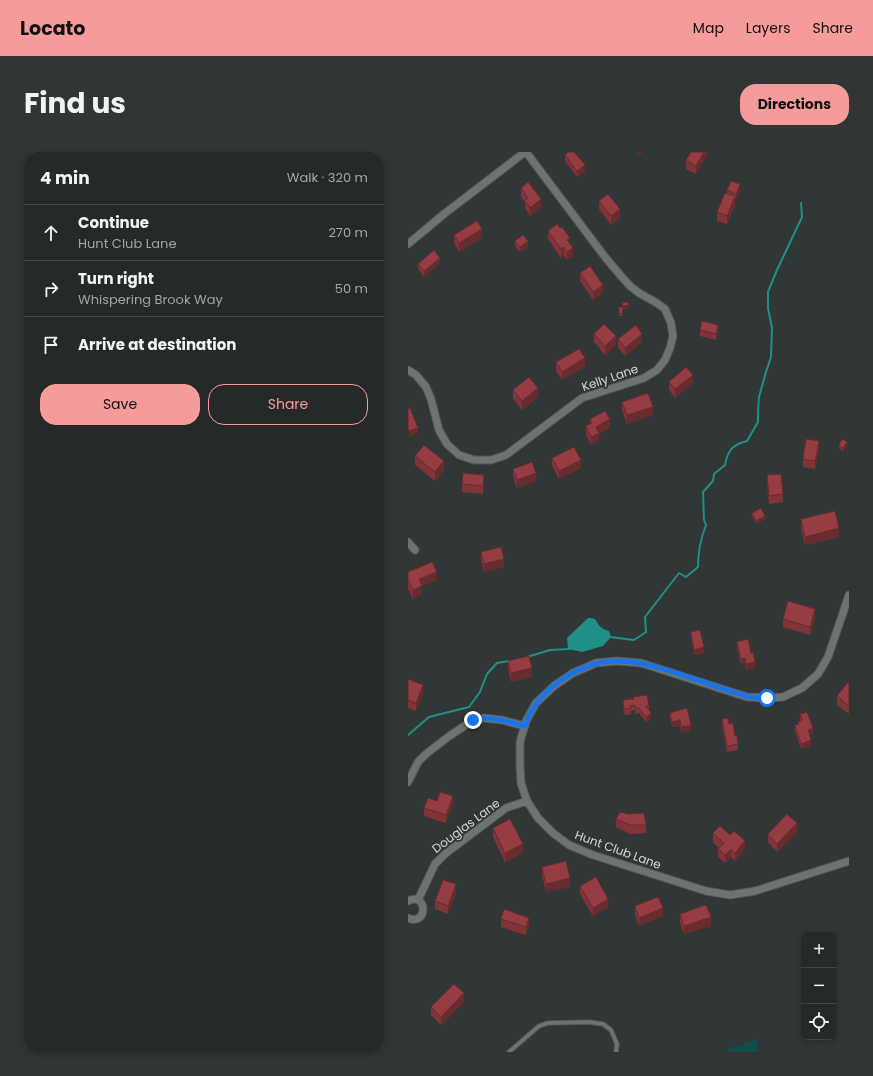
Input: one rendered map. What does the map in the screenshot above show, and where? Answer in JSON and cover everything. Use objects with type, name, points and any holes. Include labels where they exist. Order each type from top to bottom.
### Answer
[{"type":"street","points":[[408,244],[444,214],[526,152]]},
{"type":"street","name":"Kelly Lane","points":[[408,370],[416,375],[426,387],[431,399],[439,430],[447,444],[459,455],[474,460],[491,460],[506,455],[582,398],[644,378],[657,370],[665,360],[673,336],[671,322],[665,309],[639,293],[621,276],[526,152]]},
{"type":"street","points":[[408,542],[415,550]]},
{"type":"street","name":"Hunt Club Lane","points":[[849,594],[828,657],[818,674],[802,688],[783,697],[767,698],[747,696],[641,663],[616,661],[596,663],[573,673],[554,686],[536,703],[526,721],[520,742],[522,783],[527,801],[538,818],[552,833],[569,845],[593,855],[706,891],[730,896],[755,891],[849,861]]},
{"type":"street","points":[[408,782],[418,762],[426,754],[457,730],[473,720],[484,718],[502,720],[525,726]]},
{"type":"street","name":"Douglas Lane","points":[[418,900],[435,864],[445,854],[506,808],[527,801]]},
{"type":"street","points":[[408,901],[414,899],[418,900],[424,908],[422,916],[416,919],[408,918]]},
{"type":"lane","points":[[509,1052],[539,1026],[548,1023],[589,1022],[602,1024],[611,1030],[617,1044],[616,1052]]},
{"type":"shaded area","points":[[588,618],[594,619],[603,629],[609,631],[611,637],[603,646],[582,652],[568,649],[567,638]]},
{"type":"shaded area","points":[[756,1039],[758,1052],[724,1052],[725,1051]]},
{"type":"building","points":[[568,152],[574,152],[585,165],[577,171],[565,155]]},
{"type":"building","points":[[691,152],[704,152],[696,166],[686,160]]},
{"type":"building","points":[[731,181],[740,184],[736,194],[727,190]]},
{"type":"building","points":[[528,182],[541,199],[530,208],[525,200],[528,198],[521,188]]},
{"type":"building","points":[[725,193],[735,196],[727,216],[717,212]]},
{"type":"building","points":[[608,194],[620,209],[611,216],[599,201]]},
{"type":"building","points":[[477,221],[482,229],[459,243],[454,235]]},
{"type":"building","points":[[557,224],[560,228],[562,227],[570,238],[567,240],[573,248],[567,252],[564,247],[561,249],[548,231]]},
{"type":"building","points":[[523,235],[528,241],[520,247],[515,241]]},
{"type":"building","points":[[434,250],[440,258],[424,271],[418,264]]},
{"type":"building","points":[[590,266],[603,285],[593,292],[580,273]]},
{"type":"building","points":[[628,302],[629,305],[623,306],[622,303]]},
{"type":"building","points":[[619,307],[623,307],[622,314],[619,313]]},
{"type":"building","points":[[702,321],[718,325],[716,334],[700,330]]},
{"type":"building","points":[[604,324],[616,336],[605,346],[594,334]]},
{"type":"building","points":[[636,325],[642,334],[625,348],[618,339]]},
{"type":"building","points":[[579,349],[585,358],[562,372],[556,362]]},
{"type":"building","points":[[686,367],[693,375],[675,389],[669,382]]},
{"type":"building","points":[[529,377],[538,388],[522,401],[513,390]]},
{"type":"building","points":[[648,393],[653,407],[627,415],[622,402]]},
{"type":"building","points":[[410,408],[418,428],[409,431],[408,409]]},
{"type":"building","points":[[605,411],[610,419],[596,427],[599,433],[591,437],[586,426],[592,423],[590,419]]},
{"type":"building","points":[[806,439],[819,441],[815,461],[803,459]]},
{"type":"building","points":[[842,439],[847,442],[843,448],[839,445]]},
{"type":"building","points":[[424,445],[444,461],[435,472],[415,456]]},
{"type":"building","points":[[574,447],[581,460],[559,471],[552,458]]},
{"type":"building","points":[[532,462],[536,473],[517,480],[513,469]]},
{"type":"building","points":[[463,473],[484,475],[483,486],[462,484]]},
{"type":"building","points":[[781,474],[783,494],[769,496],[767,475]]},
{"type":"building","points":[[761,508],[765,516],[756,521],[752,513]]},
{"type":"building","points":[[835,511],[839,528],[805,537],[801,519]]},
{"type":"building","points":[[501,547],[504,559],[484,564],[481,552]]},
{"type":"building","points":[[432,562],[437,572],[419,579],[422,586],[413,590],[408,580],[408,572]]},
{"type":"building","points":[[788,601],[815,609],[810,627],[783,619]]},
{"type":"building","points":[[700,630],[704,647],[694,650],[691,632]]},
{"type":"building","points":[[748,639],[751,653],[753,652],[755,662],[746,664],[745,658],[741,659],[737,642]]},
{"type":"building","points":[[529,656],[532,668],[511,673],[508,661]]},
{"type":"building","points":[[408,679],[423,685],[416,703],[408,700]]},
{"type":"building","points":[[849,681],[849,706],[837,696]]},
{"type":"building","points":[[647,695],[649,706],[646,706],[651,713],[646,717],[639,708],[635,708],[635,705],[630,706],[631,708],[624,709],[623,700],[634,699],[633,697]]},
{"type":"building","points":[[687,708],[691,725],[681,727],[680,720],[672,722],[670,713]]},
{"type":"building","points":[[807,712],[813,728],[808,730],[811,740],[801,744],[795,725],[799,724],[798,722],[802,720],[800,714]]},
{"type":"building","points":[[728,718],[729,724],[733,723],[738,744],[727,746],[722,719]]},
{"type":"building","points":[[440,792],[453,796],[446,815],[424,808],[428,798],[437,801]]},
{"type":"building","points":[[620,812],[628,814],[644,813],[646,825],[630,825],[616,819]]},
{"type":"building","points":[[787,814],[797,823],[777,844],[768,834]]},
{"type":"building","points":[[510,819],[523,844],[505,853],[493,828]]},
{"type":"building","points":[[720,826],[730,835],[734,831],[745,841],[735,853],[731,849],[725,855],[718,849],[724,843],[713,833]]},
{"type":"building","points":[[566,861],[570,878],[546,884],[542,867]]},
{"type":"building","points":[[596,877],[608,899],[593,908],[580,886]]},
{"type":"building","points":[[443,880],[456,884],[448,906],[435,901]]},
{"type":"building","points":[[658,897],[663,908],[639,918],[635,906]]},
{"type":"building","points":[[706,905],[711,917],[684,926],[680,914]]},
{"type":"building","points":[[504,909],[529,918],[526,927],[501,919]]},
{"type":"building","points":[[454,984],[464,993],[441,1017],[431,1007]]},
{"type":"waterway","points":[[610,637],[634,640],[646,632],[645,617],[679,573],[686,577],[698,567],[698,556],[706,525],[704,520],[703,492],[713,481],[714,474],[725,465],[729,452],[734,446],[747,441],[758,422],[759,397],[771,357],[772,328],[768,308],[768,292],[802,217],[801,203]]},
{"type":"waterway","points":[[527,657],[550,650],[569,649]]},
{"type":"waterway","points":[[408,735],[429,717],[469,707],[480,692],[487,674],[497,663],[509,661]]},
{"type":"route","points":[[473,720],[484,718],[502,720],[525,726],[526,721],[536,703],[554,686],[573,673],[596,663],[616,661],[641,663],[747,696],[767,698]]}]
